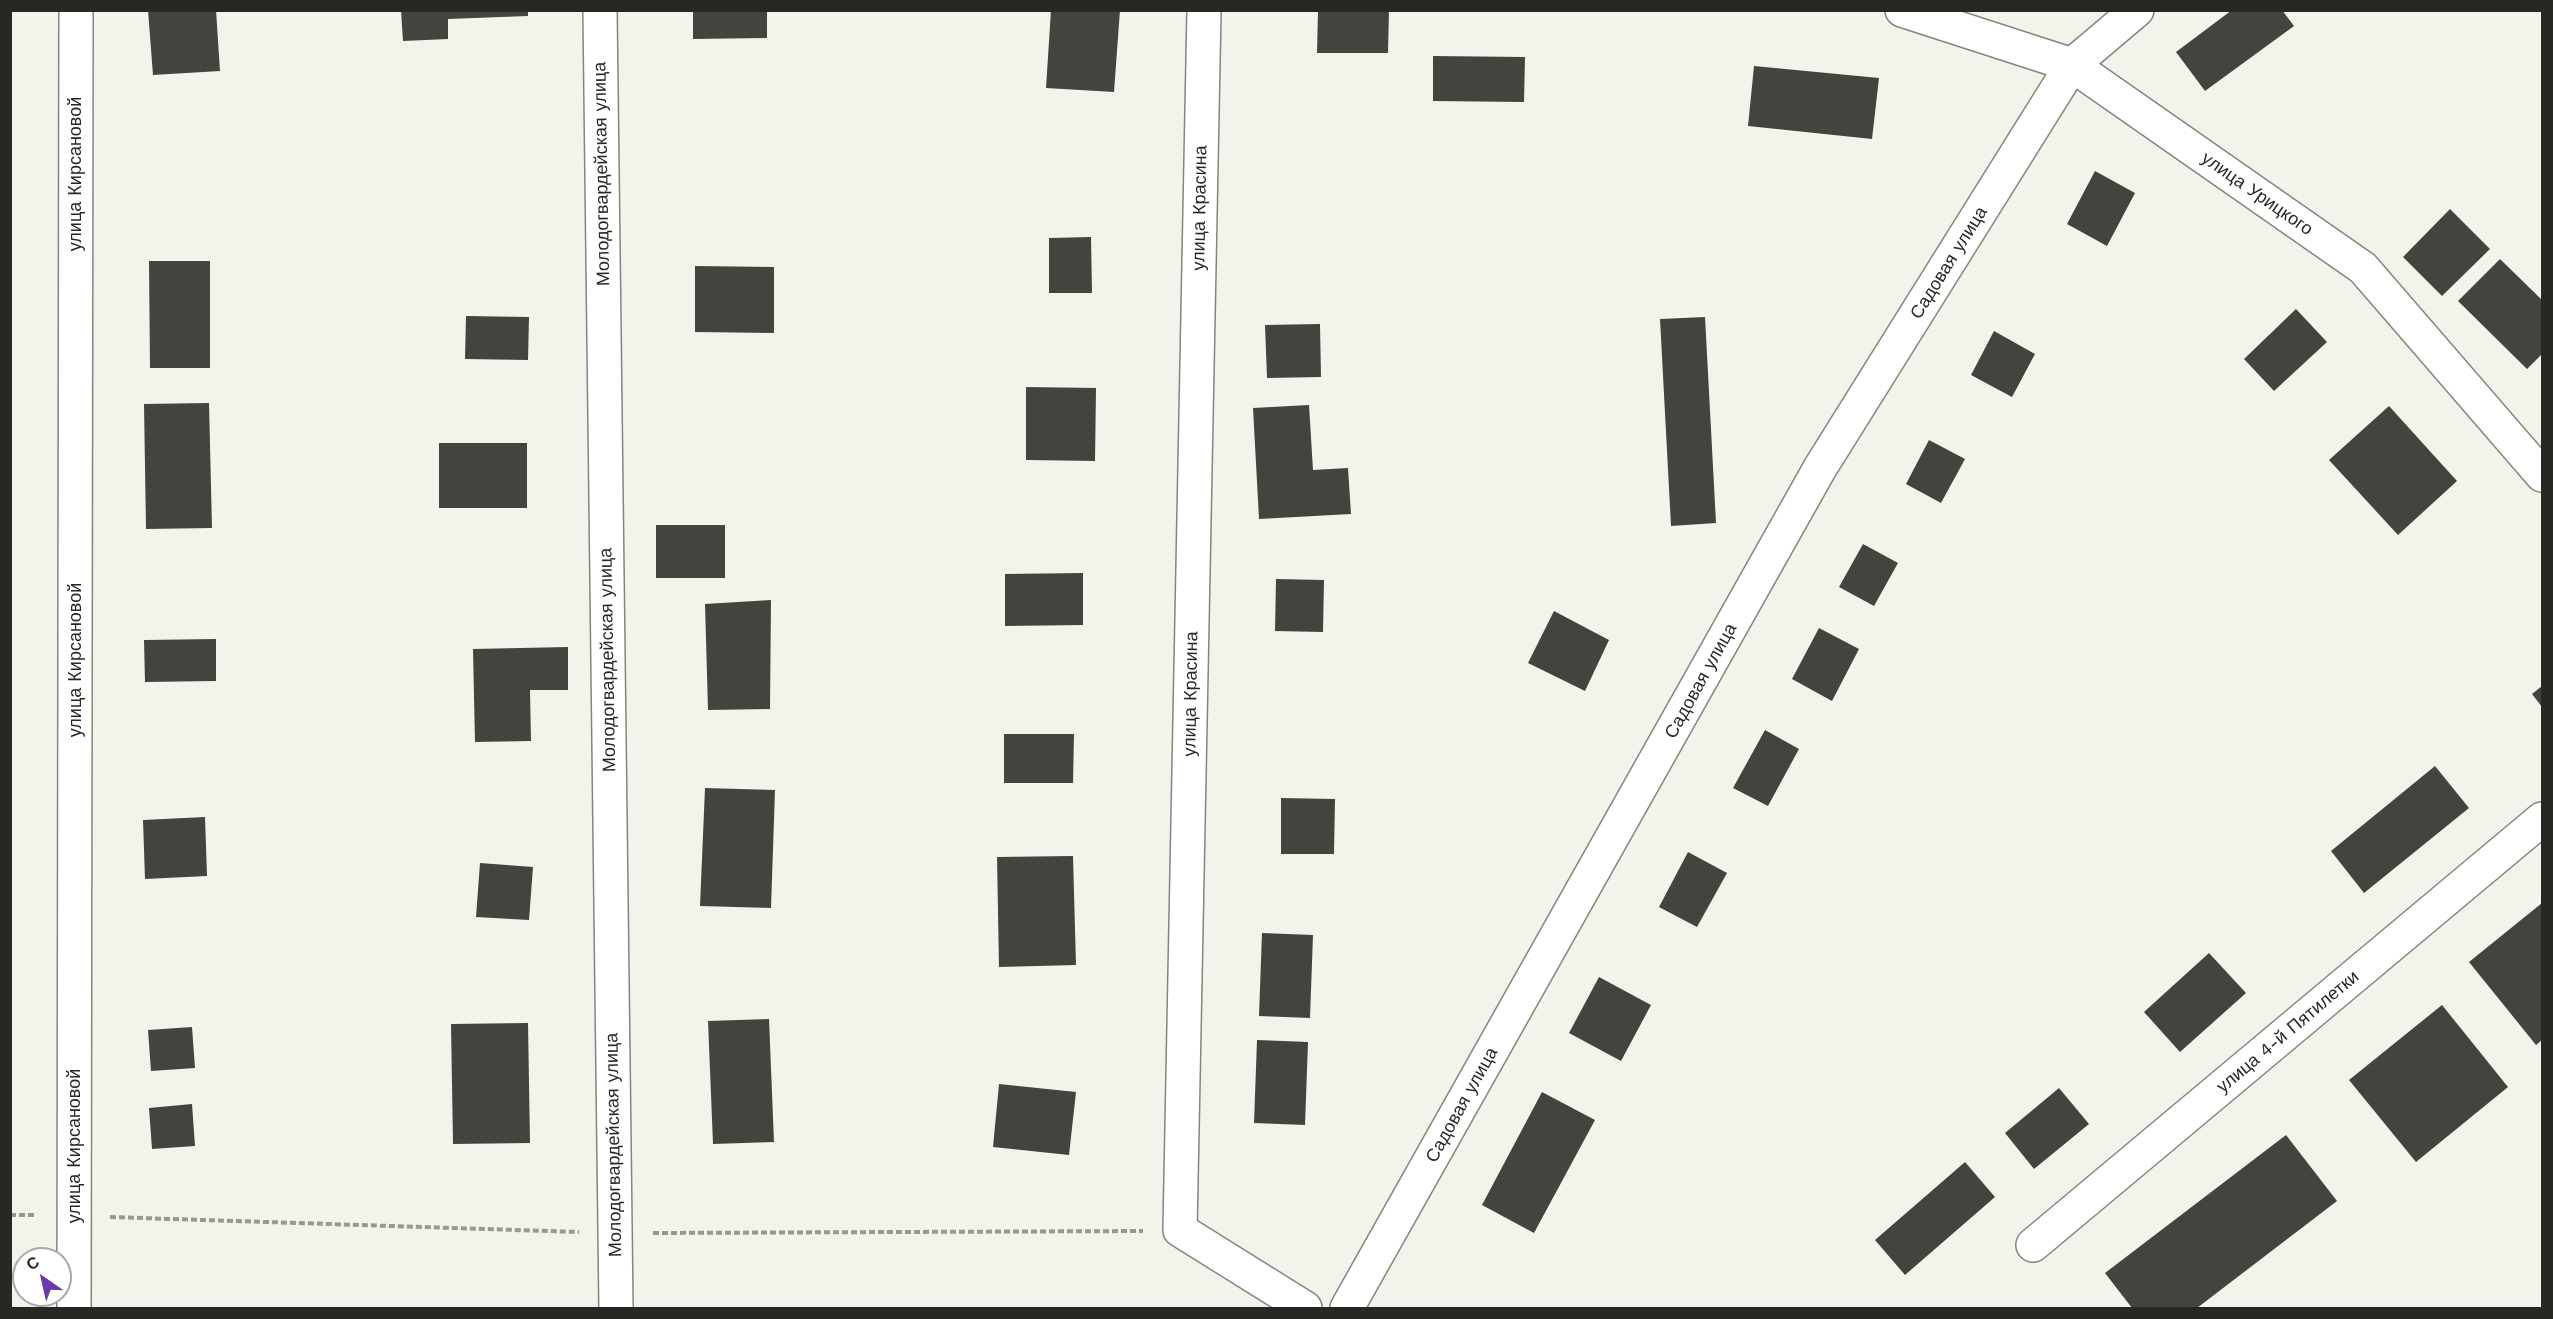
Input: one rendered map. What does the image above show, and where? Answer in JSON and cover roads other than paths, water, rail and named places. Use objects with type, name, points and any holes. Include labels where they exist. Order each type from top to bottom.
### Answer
[{"type":"street","name":"улица Кирсановой","points":[[74,1308],[76,10]]},
{"type":"street","name":"Молодогвардейская улица","points":[[600,10],[616,1308]]},
{"type":"street","name":"улица Красина","points":[[1204,10],[1180,1230],[1305,1308]]},
{"type":"street","name":"улица Урицкого","points":[[1902,10],[2073,65],[2363,268],[2542,475]]},
{"type":"street","name":"Садовая улица","points":[[1347,1308],[1820,468],[2073,65],[2137,10]]},
{"type":"street","name":"улица 4-й Пятилетки","points":[[2033,1245],[2542,819]]}]
